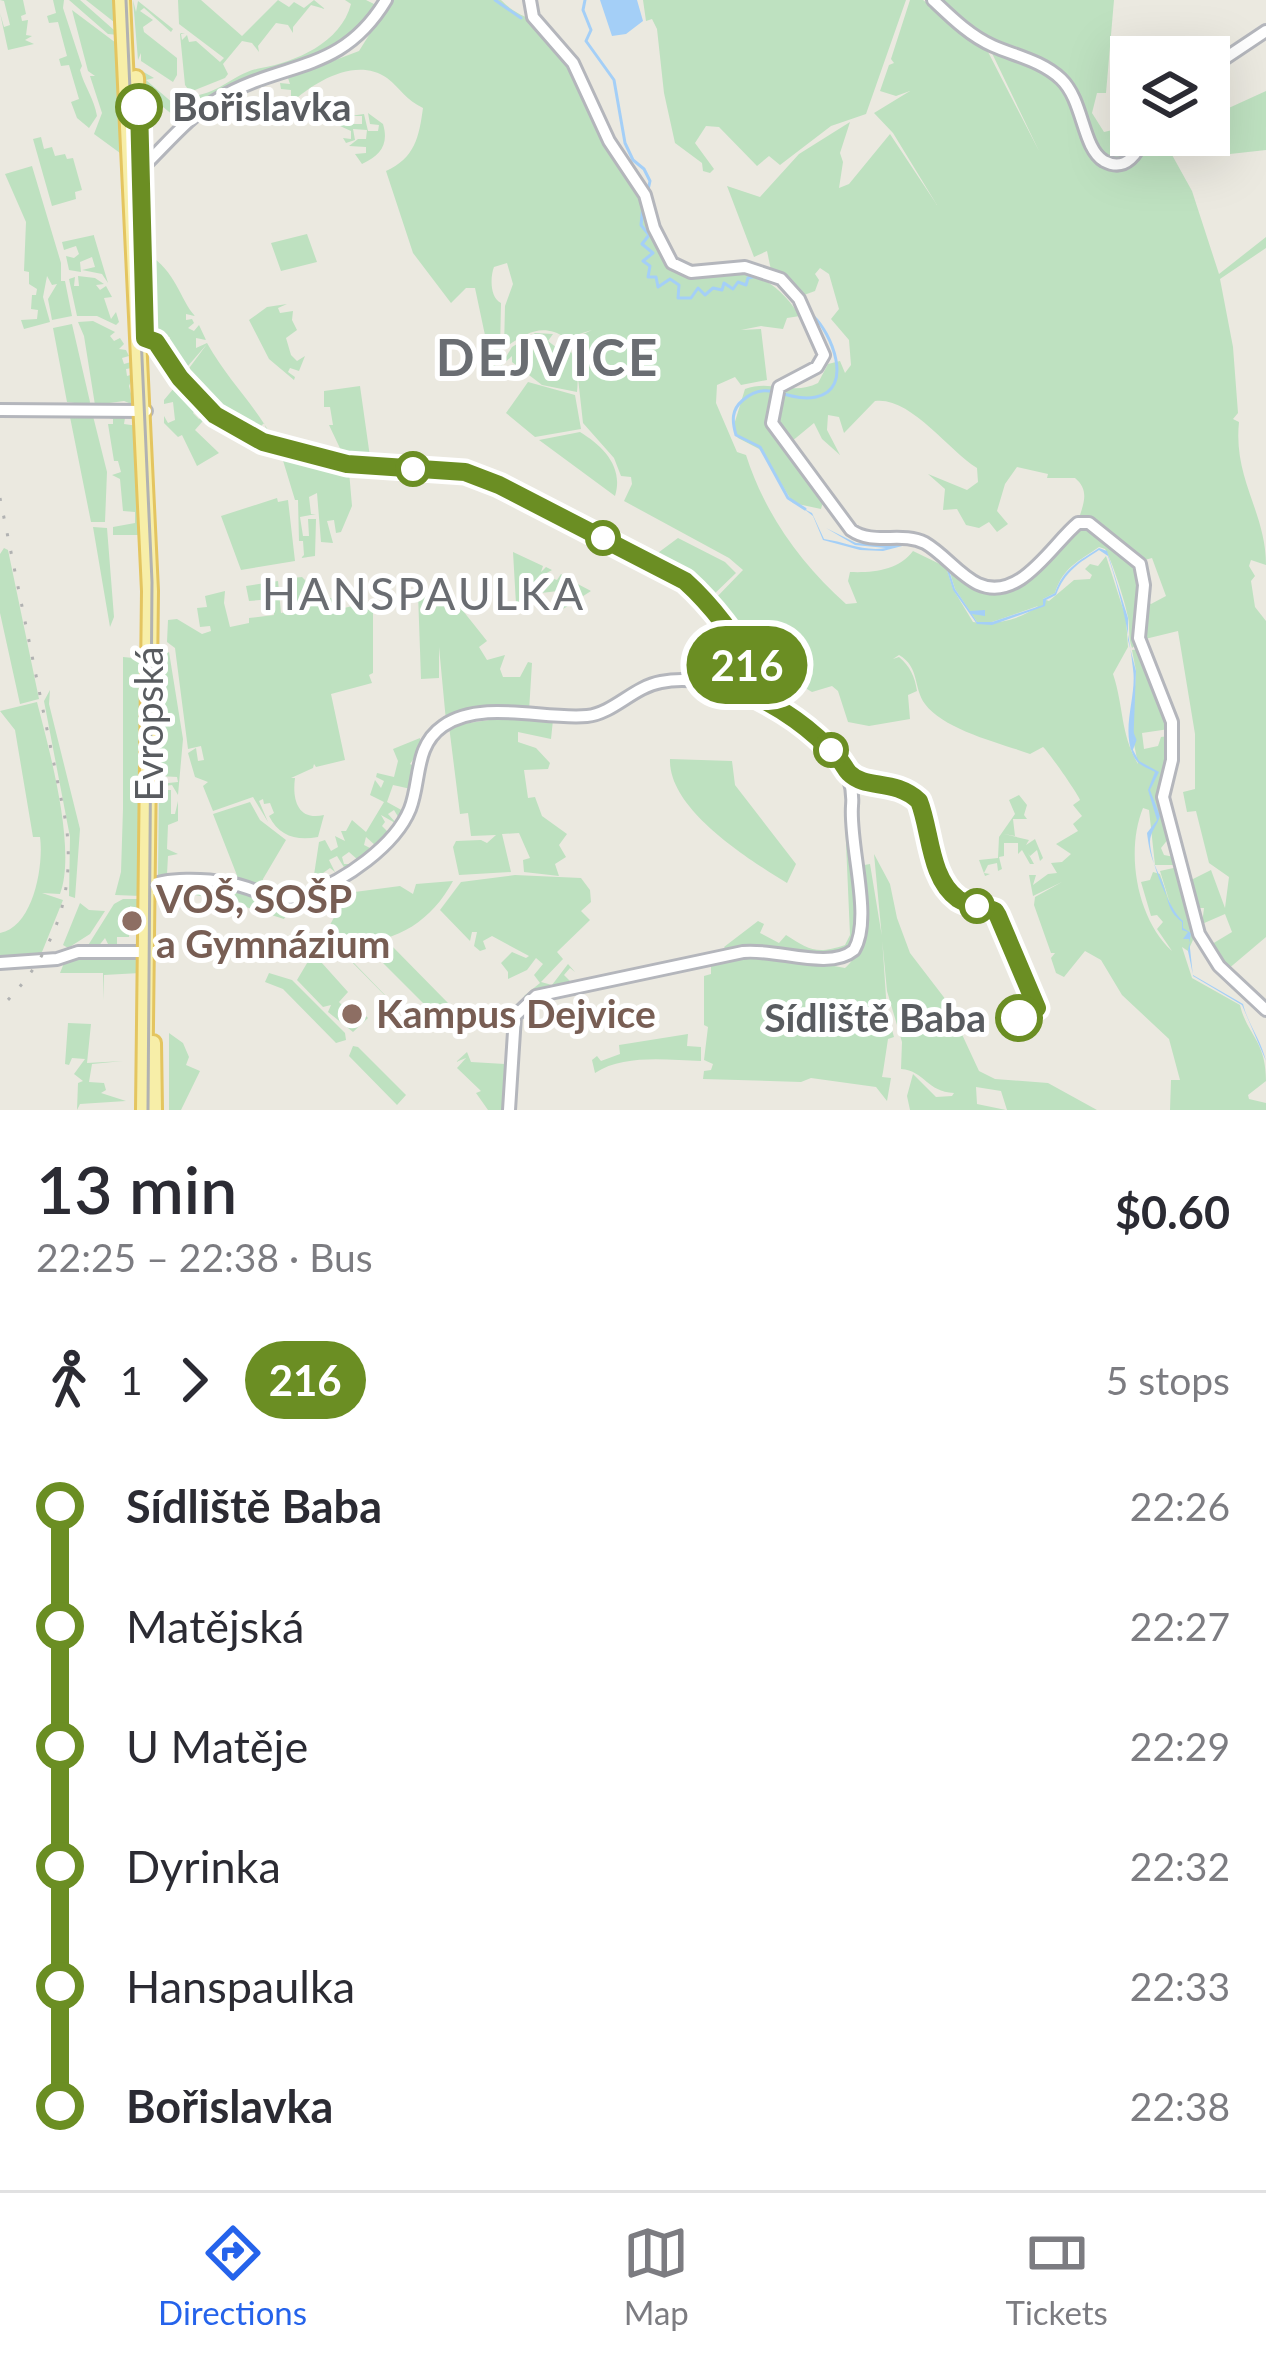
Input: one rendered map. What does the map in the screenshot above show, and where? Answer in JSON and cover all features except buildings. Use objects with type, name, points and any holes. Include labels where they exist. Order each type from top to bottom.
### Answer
[{"type":"main road","name":"Evropská","points":[[126,0],[141,160],[143,410],[156,573],[154,891],[144,1110]]},
{"type":"main road","name":"Evropská","points":[[150,952],[154,1110]]},
{"type":"street","points":[[141,160],[220,97],[347,46],[373,22],[386,0]]},
{"type":"street","points":[[530,0],[532,17],[573,63],[609,141],[646,198],[664,252],[679,268],[692,272],[745,267],[769,274],[794,290],[824,360],[777,392],[771,416],[779,438],[832,508],[860,536],[922,542],[974,582],[988,586],[1019,580],[1084,522],[1138,562],[1144,585],[1139,638],[1172,722],[1172,760],[1163,796],[1199,934],[1219,966],[1266,1010]]},
{"type":"street","points":[[933,0],[980,40],[1059,77],[1078,101],[1090,144],[1103,160],[1118,164],[1134,156]]},
{"type":"street","points":[[1230,55],[1266,31]]},
{"type":"street","points":[[141,338],[156,342],[180,378],[215,415],[263,442],[347,464],[465,472],[668,570],[700,594],[724,623],[743,659],[742,689]]},
{"type":"street","points":[[0,408],[143,410]]},
{"type":"street","points":[[154,891],[180,882],[229,883],[262,896],[283,898],[332,882],[400,827],[412,802],[423,752],[435,733],[457,720],[496,714],[596,714],[665,681],[700,681],[742,689],[788,712],[844,764],[853,785],[852,833],[862,928],[857,945],[846,957],[831,961],[776,951],[742,952],[542,994],[520,1011],[512,1110]]},
{"type":"street","points":[[0,963],[57,959],[80,952],[150,952]]},
{"type":"green space","points":[[0,0],[23,0],[26,14],[22,21],[28,20],[26,35],[32,36],[25,40],[34,44],[8,50],[0,13],[4,27],[10,25]]},
{"type":"green space","points":[[53,0],[64,0],[80,70],[96,110],[89,128],[77,118],[71,102],[79,99],[69,65],[61,66],[59,59],[67,56],[58,22],[49,23],[47,16],[56,13]]},
{"type":"green space","points":[[69,0],[80,0],[114,30],[114,22],[86,0],[117,0],[124,151],[120,153],[94,134],[102,113],[90,76],[95,76],[88,71],[72,10],[116,43],[118,35],[108,34]]},
{"type":"green space","points":[[133,0],[136,12],[138,1],[173,29],[171,32],[144,8],[140,11],[153,20],[143,27],[144,32],[177,58],[173,82],[141,61],[141,53],[138,60]]},
{"type":"green space","points":[[178,0],[201,0],[242,36],[278,0],[304,8],[314,0],[325,9],[311,5],[293,33],[288,25],[276,23],[258,46],[259,52],[252,43],[242,41],[223,64],[225,78],[190,92],[185,85],[181,33],[185,34],[182,40],[187,35],[189,42],[196,41],[220,62],[224,58],[179,24]]},
{"type":"green space","points":[[345,0],[366,0],[378,6],[346,40],[222,94],[184,124],[152,98],[143,98],[142,71],[154,78],[146,80],[174,104],[180,95],[203,94],[250,71],[302,55],[338,30],[351,4]]},
{"type":"green space","points":[[391,0],[501,0],[535,22],[573,70],[606,143],[641,197],[668,264],[695,277],[743,274],[761,279],[780,292],[800,316],[787,318],[783,329],[761,326],[741,330],[761,329],[767,380],[741,385],[735,377],[717,385],[716,403],[737,452],[746,455],[786,536],[846,604],[857,603],[848,581],[850,572],[885,569],[913,551],[946,567],[953,589],[973,622],[982,623],[999,622],[1016,618],[1038,606],[992,622],[977,622],[955,589],[952,566],[974,584],[1004,588],[1077,526],[1089,526],[1134,559],[1141,575],[1137,644],[1132,648],[1124,602],[1105,549],[1099,547],[1072,566],[1055,593],[1043,599],[1049,601],[1074,580],[1090,579],[1085,569],[1090,564],[1098,566],[1106,556],[1126,618],[1128,647],[1113,674],[1128,742],[1138,764],[1132,734],[1136,671],[1132,650],[1139,649],[1169,729],[1142,733],[1144,749],[1158,746],[1161,737],[1169,736],[1160,789],[1169,838],[1161,848],[1177,865],[1155,865],[1149,810],[1143,808],[1135,864],[1143,903],[1150,921],[1172,951],[1157,929],[1163,922],[1151,916],[1141,882],[1150,880],[1153,872],[1160,874],[1172,910],[1160,871],[1178,867],[1197,931],[1188,951],[1182,947],[1192,978],[1240,1005],[1265,1067],[1266,1081],[1248,1095],[1266,1103],[1266,1110],[1170,1110],[1171,1080],[1180,1080],[1169,1039],[1122,995],[1101,960],[1085,951],[1064,977],[1056,973],[1051,958],[1055,953],[1051,953],[1034,905],[1035,897],[1062,882],[1033,896],[1029,875],[1036,875],[1033,885],[1057,873],[1051,863],[1062,862],[1071,854],[1056,844],[1078,831],[1073,824],[1082,816],[1073,805],[1080,800],[1078,796],[1043,747],[1030,754],[945,721],[925,704],[910,665],[899,655],[893,659],[899,657],[906,664],[917,691],[908,695],[910,719],[869,726],[848,722],[832,686],[812,692],[787,677],[752,667],[712,602],[743,570],[624,501],[631,477],[621,476],[614,458],[583,423],[575,351],[579,347],[572,339],[592,330],[566,338],[549,331],[534,332],[504,348],[505,306],[513,284],[507,263],[494,267],[492,276],[493,292],[501,303],[500,350],[493,373],[475,288],[466,288],[451,303],[413,253],[386,171],[414,146],[423,108],[387,78],[362,70],[323,80],[291,103],[291,90],[281,89],[280,83],[290,84],[288,78],[359,51]]},
{"type":"green space","points":[[643,0],[906,0],[866,114],[831,126],[780,165],[769,156],[757,166],[719,127],[706,126],[695,143],[714,169],[710,173],[675,143],[657,29],[652,19],[646,21]]},
{"type":"green space","points":[[910,0],[923,0],[985,46],[1039,151],[989,47],[1049,72],[1071,95],[1088,145],[1118,167],[1128,156],[1173,156],[1192,191],[1219,274],[1266,237],[1266,248],[1220,279],[1233,347],[1238,413],[1233,419],[1239,422],[1241,461],[1261,528],[1266,565],[1251,560],[1249,566],[1255,576],[1251,581],[1255,607],[1266,621],[1266,937],[1227,970],[1207,947],[1232,932],[1225,914],[1202,924],[1204,908],[1196,908],[1189,881],[1211,870],[1225,908],[1229,877],[1209,863],[1196,811],[1187,812],[1183,792],[1195,789],[1195,734],[1178,631],[1141,640],[1145,600],[1151,604],[1166,596],[1152,558],[1141,561],[1080,515],[1084,495],[1075,478],[1047,478],[1048,474],[1017,467],[1005,484],[997,511],[1008,524],[997,532],[989,522],[979,528],[966,525],[957,509],[943,510],[945,489],[928,474],[967,490],[978,482],[977,468],[915,415],[888,402],[875,401],[844,433],[839,417],[828,415],[827,430],[840,455],[822,439],[814,423],[791,442],[827,487],[821,509],[793,503],[761,450],[738,438],[733,428],[745,389],[809,387],[818,383],[828,364],[840,361],[845,373],[851,365],[849,340],[831,319],[839,309],[829,274],[820,268],[815,274],[819,280],[815,291],[804,295],[792,280],[771,270],[767,251],[754,257],[727,186],[760,197],[799,154],[850,122],[840,153],[839,188],[849,184],[890,134],[937,205],[893,133],[874,113],[910,91],[896,96],[880,91],[894,63],[891,59]]},
{"type":"green space","points":[[937,0],[1114,0],[1106,93],[1097,93],[1092,113],[1104,132],[1110,131],[1110,156],[1127,159],[1113,161],[1096,150],[1061,75],[981,38]]},
{"type":"green space","points":[[1266,91],[1266,150],[1230,154],[1230,107]]},
{"type":"green space","points":[[368,113],[383,124],[385,137],[379,153],[362,164],[355,154],[366,153],[366,147],[349,146],[366,139],[367,130],[353,129],[355,140],[346,143],[343,138],[351,139],[351,131],[340,126],[348,117],[352,124],[362,124],[362,116],[350,116],[364,114],[368,131],[378,131],[379,125],[370,124]]},
{"type":"green space","points":[[41,137],[44,149],[52,147],[55,156],[73,158],[82,190],[75,192],[76,199],[52,206],[33,139]]},
{"type":"green space","points":[[32,166],[72,316],[52,320],[48,299],[57,284],[52,285],[47,276],[43,297],[50,322],[24,329],[21,320],[37,319],[38,310],[31,309],[37,289],[24,271],[26,222],[5,174]]},
{"type":"green space","points":[[307,234],[317,262],[281,271],[271,243]]},
{"type":"green space","points":[[94,235],[108,283],[102,274],[82,270],[95,267],[92,257],[80,262],[81,272],[69,270],[66,256],[79,254],[76,246],[64,250],[62,242]]},
{"type":"green space","points":[[147,254],[165,268],[195,316],[186,314],[186,320],[194,323],[188,328],[194,331],[199,325],[206,340],[196,338],[196,348],[207,343],[264,423],[257,430],[259,437],[238,425],[184,375],[207,344],[181,374],[160,341],[167,345],[170,337],[149,329],[147,319],[146,325]]},
{"type":"green space","points":[[78,276],[95,278],[104,284],[96,285],[100,290],[106,286],[112,297],[104,298],[111,319],[116,312],[116,325],[97,316],[77,316],[69,279],[75,277],[74,286],[79,286]]},
{"type":"green space","points":[[287,304],[278,308],[280,313],[293,311],[297,330],[286,338],[291,355],[297,361],[305,356],[299,371],[290,368],[288,372],[294,380],[269,359],[249,320],[267,307]]},
{"type":"green space","points":[[93,321],[115,332],[110,336],[124,344],[119,349],[129,356],[122,358],[124,364],[131,362],[132,368],[126,369],[127,376],[134,374],[129,386],[134,405],[124,401],[95,405],[78,322]]},
{"type":"green space","points":[[72,324],[89,405],[67,402],[53,328]]},
{"type":"green space","points":[[535,333],[553,334],[548,341],[561,351],[564,341],[568,346],[576,365],[577,392],[542,385],[512,362],[512,356],[500,367],[512,347]]},
{"type":"green space","points":[[179,382],[191,396],[193,413],[199,419],[205,415],[201,406],[209,414],[195,430],[219,453],[197,466],[182,435],[178,437],[164,423],[164,416],[168,423],[175,420],[173,402],[164,404],[164,400]]},
{"type":"green space","points":[[528,382],[575,395],[581,429],[535,437],[506,413]]},
{"type":"green space","points":[[360,386],[371,464],[346,461],[329,425],[333,425],[330,407],[324,407],[324,391]]},
{"type":"green space","points":[[73,414],[93,416],[107,472],[105,522],[91,522]]},
{"type":"green space","points":[[97,415],[137,415],[125,418],[124,424],[138,426],[143,535],[113,535],[113,527],[135,523],[135,512],[123,511],[120,479],[112,475],[121,472],[114,461],[108,424],[113,419]]},
{"type":"green space","points":[[580,432],[610,458],[617,476],[615,496],[539,440]]},
{"type":"green space","points":[[281,454],[349,471],[352,506],[341,532],[336,533],[334,520],[327,521],[333,543],[321,542],[317,493],[309,497],[311,514],[316,514],[300,517],[303,536],[309,536],[308,519],[316,519],[315,556],[301,558],[298,500]]},
{"type":"green space","points":[[277,498],[278,502],[288,500],[295,561],[241,570],[221,516]]},
{"type":"green space","points":[[93,527],[107,528],[114,617],[110,627]]},
{"type":"green space","points":[[678,538],[725,562],[736,573],[709,599],[684,576],[651,558]]},
{"type":"green space","points":[[4,548],[39,699],[20,704],[0,613],[0,554]]},
{"type":"green space","points":[[513,552],[543,566],[541,572],[546,567],[552,570],[543,575],[557,580],[561,574],[571,580],[563,580],[563,586],[571,589],[574,582],[591,591],[563,609],[559,597],[554,601],[558,591],[541,593],[538,589],[535,600],[523,599],[526,605],[522,608],[516,604]]},
{"type":"green space","points":[[302,577],[311,597],[317,592],[337,601],[340,609],[373,601],[373,673],[369,675],[372,683],[331,694],[345,760],[314,764],[291,778],[295,778],[296,801],[303,812],[324,815],[318,837],[302,838],[278,828],[269,816],[274,813],[270,803],[264,804],[263,799],[259,801],[268,822],[253,797],[213,811],[203,786],[208,782],[195,777],[188,753],[196,748],[198,761],[204,760],[201,746],[188,749],[175,648],[167,642],[168,620],[177,619],[202,634],[211,631],[210,626],[200,627],[197,608],[207,607],[205,596],[225,591],[230,627],[249,623],[249,618],[274,615],[272,599],[249,601],[246,586],[278,581],[281,613],[286,612],[285,600],[291,607],[294,603],[293,595],[284,596],[283,589],[292,590],[292,578]]},
{"type":"green space","points":[[439,589],[448,592],[487,641],[479,647],[487,660],[505,655],[500,669],[503,677],[520,677],[528,662],[532,663],[529,711],[446,721],[439,647],[439,678],[421,679],[418,593],[433,594]]},
{"type":"green space","points":[[169,652],[183,739],[178,795],[172,785],[164,786],[171,790],[171,814],[178,801],[178,821],[168,825],[167,849],[178,854],[168,856],[167,874],[162,878],[158,876],[159,784],[178,782],[177,777],[159,776],[160,657]]},
{"type":"green space","points":[[123,657],[143,659],[141,896],[115,895],[121,872]]},
{"type":"green space","points":[[50,690],[49,704],[80,829],[75,898],[69,896],[70,837],[44,701]]},
{"type":"green space","points":[[37,702],[59,799],[65,852],[60,894],[42,893],[63,900],[40,957],[0,959],[0,933],[21,920],[34,894],[41,849],[40,837],[33,837],[15,730],[0,711]]},
{"type":"green space","points":[[509,717],[553,720],[551,739],[518,732],[518,742],[536,748],[550,763],[548,769],[524,770],[528,798],[535,797],[542,816],[567,834],[559,845],[566,857],[555,864],[559,876],[524,872],[523,860],[530,858],[519,833],[502,834],[511,872],[459,875],[456,841],[487,843],[496,835],[471,836],[468,813],[460,814],[449,726]]},
{"type":"green space","points":[[420,738],[420,749],[410,764],[414,766],[411,789],[393,785],[387,802],[405,812],[400,820],[394,810],[388,814],[397,824],[381,815],[389,833],[376,846],[366,837],[364,845],[372,849],[358,860],[349,852],[342,857],[344,864],[352,864],[345,869],[337,856],[329,860],[335,872],[330,868],[323,873],[327,878],[333,876],[312,888],[319,842],[325,840],[331,851],[338,847],[335,836],[345,841],[341,831],[352,820],[366,832],[384,802],[370,795],[375,780],[381,788],[384,781],[377,773],[394,777],[398,761],[393,749]]},
{"type":"green space","points":[[670,759],[732,761],[735,785],[796,864],[787,883],[732,846],[696,814],[673,778]]},
{"type":"green space","points":[[1019,795],[1027,805],[1027,819],[1013,819],[1015,836],[1004,834],[1029,840],[1026,845],[1035,839],[1043,858],[1040,861],[1037,850],[1028,853],[1034,864],[1030,864],[1022,850],[1018,854],[1018,843],[1004,843],[1004,856],[999,857],[1002,869],[998,871],[997,863],[988,865],[984,873],[990,874],[985,876],[979,860],[998,858],[999,837],[1015,814],[1009,800]]},
{"type":"green space","points":[[250,802],[260,820],[286,840],[263,879],[262,892],[238,878],[213,814]]},
{"type":"green space","points":[[845,820],[849,822],[858,938],[841,956],[729,953],[724,947],[758,921],[764,924],[760,933],[779,943],[786,935],[813,949],[845,945],[850,935]]},
{"type":"green space","points":[[874,854],[890,884],[910,953],[946,1000],[979,1071],[995,1079],[1048,1083],[1097,1110],[1007,1110],[1001,1091],[976,1087],[977,1104],[1006,1110],[910,1110],[907,1096],[913,1074],[936,1097],[954,1093],[938,1089],[916,1073],[901,1069],[902,1042],[887,991]]},
{"type":"green space","points":[[870,864],[894,1037],[888,1039],[882,1077],[891,1078],[887,1101],[876,1087],[811,1078],[801,1082],[703,1079],[704,1071],[713,1064],[704,1060],[708,1027],[704,1025],[704,976],[711,974],[711,962],[774,955],[845,968],[862,935],[859,866]]},
{"type":"green space","points":[[515,875],[581,878],[590,890],[591,902],[581,911],[590,920],[557,952],[563,959],[541,982],[552,985],[568,964],[575,972],[570,968],[564,975],[570,981],[583,980],[532,990],[526,998],[524,996],[540,983],[534,975],[543,964],[536,958],[527,970],[508,979],[501,963],[512,952],[529,956],[492,936],[483,941],[486,949],[480,951],[474,946],[477,932],[472,932],[470,941],[440,910],[461,882]]},
{"type":"green space","points":[[453,881],[429,913],[399,934],[363,942],[323,938],[347,893],[400,886],[413,894],[416,884]]},
{"type":"green space","points":[[176,885],[229,886],[276,901],[341,895],[330,916],[312,906],[291,906],[284,919],[179,892]]},
{"type":"green space","points":[[140,899],[140,932],[135,932],[135,908],[130,906],[129,937],[117,937],[117,946],[140,947],[110,948],[105,938],[97,948],[87,947],[114,904]]},
{"type":"green space","points":[[80,903],[89,910],[105,911],[90,934],[68,948],[63,945]]},
{"type":"green space","points":[[390,944],[448,1003],[440,1011],[430,1010],[370,950],[354,963],[414,1025],[340,950],[342,946]]},
{"type":"green space","points":[[313,953],[348,992],[339,1002],[353,1016],[360,1010],[368,1018],[353,1032],[328,1012],[331,1005],[323,1007],[297,980]]},
{"type":"green space","points":[[86,956],[141,956],[140,1004],[140,973],[104,975],[103,1000],[103,973],[60,973],[64,963]]},
{"type":"green space","points":[[269,973],[292,980],[345,1033],[346,1040],[336,1043],[283,989],[265,982]]},
{"type":"green space","points":[[68,1023],[91,1024],[87,1063],[123,1061],[92,1064],[89,1082],[104,1083],[106,1090],[101,1093],[126,1101],[80,1104],[77,1110],[78,1083],[83,1081],[74,1074],[85,1059],[72,1058],[65,1064]]},
{"type":"green space","points":[[169,1033],[183,1043],[189,1057],[186,1065],[200,1071],[181,1110],[169,1110]]},
{"type":"green space","points":[[688,1034],[687,1046],[701,1047],[701,1061],[632,1061],[595,1073],[592,1060],[620,1054],[619,1045]]},
{"type":"green space","points":[[353,1046],[406,1095],[397,1105],[349,1056]]},
{"type":"green space","points":[[467,1052],[471,1062],[505,1064],[508,1059],[505,1110],[488,1110],[476,1093],[481,1091],[457,1068],[466,1058],[456,1062]]},
{"type":"water","points":[[600,0],[637,0],[643,21],[626,34],[612,36]]},
{"type":"water","points":[[804,509],[812,513],[824,539],[863,548],[886,548],[855,545],[826,528],[856,543],[905,545],[883,551],[860,550],[823,540],[813,516]]},
{"type":"water","points":[[915,546],[947,564],[955,589],[970,611],[985,610],[985,616],[972,614],[977,622],[992,622],[1043,605],[1043,599],[1055,593],[1073,566],[1099,548],[1107,551],[1128,618],[1128,634],[1108,556],[1099,550],[1068,574],[1056,595],[1046,600],[1045,606],[992,625],[977,624],[953,590],[946,567]]},
{"type":"water","points":[[1131,650],[1136,671],[1133,750],[1139,761],[1159,772],[1150,790],[1160,816],[1150,838],[1154,863],[1147,833],[1157,820],[1148,790],[1155,772],[1135,759],[1128,734],[1134,679]]},
{"type":"water","points":[[1167,896],[1183,928],[1191,933],[1189,943],[1183,939],[1188,932],[1182,930]]},
{"type":"water","points":[[1193,974],[1243,1004],[1266,1061],[1242,1005]]},
{"type":"waterway","points":[[495,0],[521,18]]},
{"type":"waterway","points":[[585,0],[583,10],[591,30],[586,41],[614,80],[625,143],[650,181],[648,190]]},
{"type":"waterway","points":[[643,205],[641,225],[649,235],[642,244],[653,253],[643,261],[650,266],[648,277],[656,277],[658,287],[670,279],[679,285],[678,298],[691,298],[698,288],[705,295],[713,288],[722,290],[724,283],[733,289],[738,282],[746,285],[748,278],[761,275]]},
{"type":"waterway","points":[[805,509],[788,498],[760,447],[736,435],[733,420],[736,408],[752,394],[770,391],[816,397],[835,383],[832,347],[813,316]]},
{"type":"waterway","points":[[1131,730],[1132,748]]},
{"type":"tram line","points":[[126,0],[152,582],[148,1110]]},
{"type":"railway","points":[[0,498],[68,850],[57,924],[34,968],[0,1008]]},
{"type":"bus line","name":"216","points":[[139,107],[145,338],[156,342],[198,398],[239,430],[286,451],[374,468],[441,469],[482,478],[685,581],[724,623],[749,668],[745,691],[796,718],[849,773],[872,784],[897,786],[919,801],[930,848],[946,885],[958,899],[998,916],[1037,1008],[1019,1018]]},
{"type":"place","name":"Bořislavka","points":[[139,107]]},
{"type":"place","name":"VOŠ, SOŠP a Gymnázium","points":[[132,921]]},
{"type":"place","name":"Kampus Dejvice","points":[[352,1014]]},
{"type":"place","name":"Sídliště Baba","points":[[1019,1018]]},
{"type":"district","name":"DEJVICE","points":[[548,358]]},
{"type":"district","name":"HANSPAULKA","points":[[424,594]]}]
